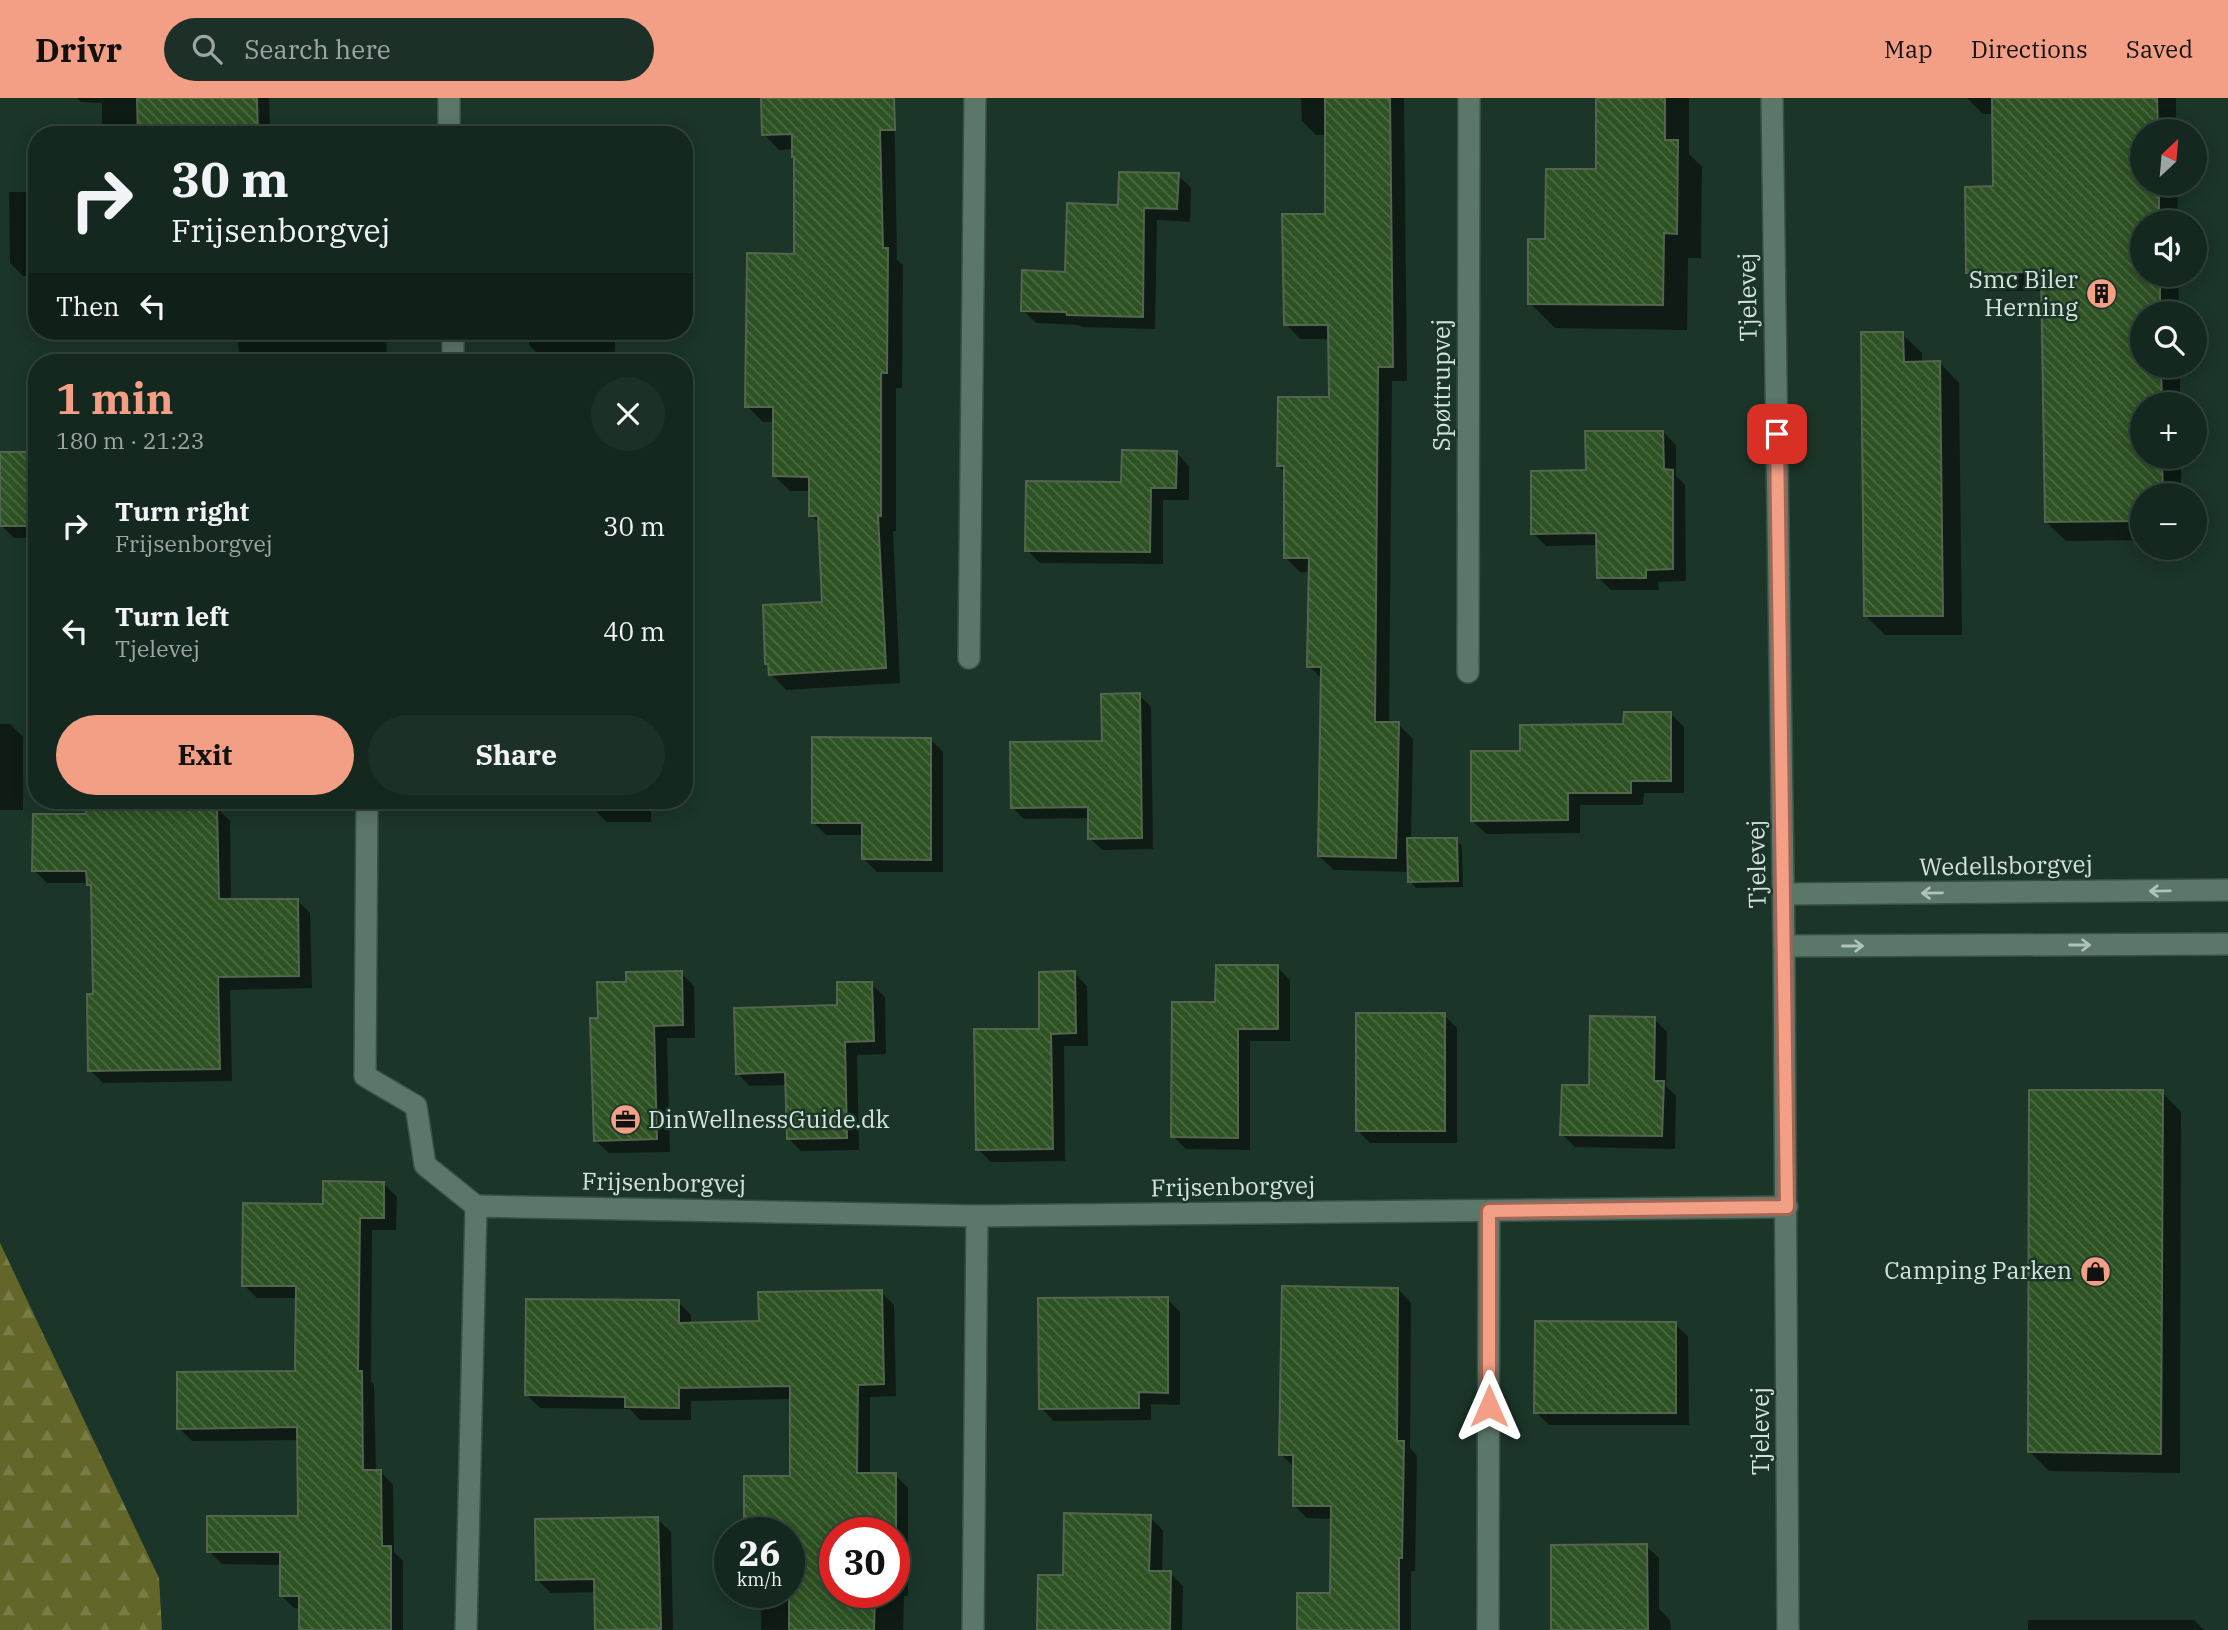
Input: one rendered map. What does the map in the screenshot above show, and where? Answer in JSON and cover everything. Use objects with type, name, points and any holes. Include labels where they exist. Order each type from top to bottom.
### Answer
[{"type":"street","points":[[449,98],[450,126]]},
{"type":"street","points":[[969,659],[975,98]]},
{"type":"street","name":"Spøttrupvej","points":[[1468,672],[1469,98]]},
{"type":"street","name":"Tjelevej","points":[[1772,98],[1784,894],[1788,1630]]},
{"type":"street","points":[[367,809],[365,1076],[416,1106],[425,1165],[476,1206],[466,1630]]},
{"type":"street","name":"Wedellsborgvej","points":[[1784,894],[2228,890]]},
{"type":"street","points":[[1784,946],[2228,944]]},
{"type":"street","name":"Frijsenborgvej","points":[[476,1206],[977,1216],[1787,1207]]},
{"type":"street","points":[[1488,1630],[1489,1211]]},
{"type":"street","points":[[973,1630],[977,1216]]},
{"type":"green space","points":[[0,1243],[159,1578],[162,1630],[0,1630]]},
{"type":"building","points":[[137,98],[257,98],[258,126],[138,126]]},
{"type":"building","points":[[761,98],[894,98],[895,130],[880,130],[883,248],[888,248],[887,373],[881,373],[881,516],[878,516],[886,668],[769,675],[768,664],[765,664],[763,605],[822,602],[818,516],[809,516],[809,477],[773,476],[773,407],[745,407],[747,253],[794,254],[792,134],[762,135]]},
{"type":"building","points":[[1325,98],[1390,98],[1393,367],[1378,367],[1375,722],[1399,722],[1396,858],[1318,856],[1321,667],[1307,667],[1309,558],[1284,558],[1284,466],[1277,466],[1278,397],[1329,397],[1328,325],[1284,325],[1282,214],[1325,214]]},
{"type":"building","points":[[1596,98],[1665,98],[1665,140],[1678,140],[1677,234],[1664,233],[1663,305],[1528,304],[1528,239],[1545,239],[1546,169],[1596,169]]},
{"type":"building","name":"Smc Biler Herning","points":[[1992,98],[2157,98],[2158,119],[2130,119],[2130,196],[2159,196],[2159,210],[2130,210],[2130,287],[2160,287],[2160,301],[2130,301],[2130,378],[2161,378],[2162,392],[2130,392],[2130,469],[2162,469],[2163,483],[2130,483],[2130,521],[2045,522],[2041,272],[1966,273],[1965,187],[1993,186]]},
{"type":"building","points":[[1119,172],[1179,173],[1177,209],[1144,208],[1143,317],[1021,311],[1022,270],[1065,272],[1067,203],[1118,205]]},
{"type":"building","points":[[1861,332],[1903,332],[1904,362],[1940,361],[1943,616],[1864,616]]},
{"type":"building","points":[[1585,431],[1663,431],[1664,469],[1673,470],[1673,569],[1646,570],[1646,578],[1597,578],[1596,533],[1531,534],[1531,471],[1586,470]]},
{"type":"building","points":[[1122,450],[1177,451],[1176,488],[1151,488],[1150,552],[1025,551],[1026,481],[1121,482]]},
{"type":"building","points":[[0,452],[28,452],[28,526],[0,526]]},
{"type":"building","points":[[1140,693],[1142,838],[1088,839],[1088,807],[1011,808],[1010,742],[1102,741],[1101,694]]},
{"type":"building","points":[[1624,712],[1671,712],[1671,781],[1631,781],[1631,793],[1568,793],[1568,820],[1471,821],[1471,751],[1520,751],[1520,725],[1623,724]]},
{"type":"building","points":[[812,737],[931,738],[931,860],[862,859],[862,823],[812,823]]},
{"type":"building","points":[[85,809],[217,809],[219,899],[298,899],[299,976],[218,977],[220,1069],[88,1071],[87,994],[93,994],[91,885],[87,885],[86,871],[32,871],[33,814],[86,814]]},
{"type":"building","points":[[1407,838],[1457,838],[1458,881],[1408,882]]},
{"type":"building","points":[[1216,965],[1278,965],[1278,1029],[1238,1029],[1238,1138],[1171,1137],[1172,1002],[1215,1002]]},
{"type":"building","points":[[682,971],[683,1025],[654,1026],[657,1139],[594,1141],[590,1018],[598,1018],[597,982],[626,982],[626,972]]},
{"type":"building","points":[[1075,971],[1076,1033],[1051,1034],[1053,1149],[976,1150],[974,1029],[1039,1029],[1039,972]]},
{"type":"building","points":[[837,982],[872,982],[874,1041],[845,1042],[847,1138],[787,1139],[785,1072],[736,1074],[734,1008],[837,1005]]},
{"type":"building","points":[[1356,1013],[1445,1013],[1445,1131],[1356,1131]]},
{"type":"building","points":[[1590,1016],[1655,1017],[1654,1081],[1664,1081],[1662,1136],[1560,1135],[1562,1085],[1589,1085]]},
{"type":"building","name":"Camping Parken","points":[[2029,1090],[2163,1090],[2161,1454],[2028,1452]]},
{"type":"building","points":[[323,1181],[384,1182],[384,1218],[360,1218],[358,1371],[362,1371],[363,1470],[381,1470],[382,1546],[391,1546],[391,1630],[299,1630],[299,1596],[280,1596],[280,1552],[207,1552],[207,1516],[298,1516],[297,1427],[177,1429],[177,1372],[295,1371],[296,1286],[242,1286],[243,1203],[323,1204]]},
{"type":"building","points":[[1282,1286],[1398,1288],[1397,1441],[1404,1441],[1399,1630],[1297,1630],[1297,1593],[1330,1593],[1331,1506],[1293,1506],[1293,1455],[1279,1455]]},
{"type":"building","points":[[882,1290],[884,1384],[858,1385],[857,1473],[896,1473],[896,1517],[819,1517],[819,1608],[875,1608],[874,1630],[789,1630],[789,1608],[805,1608],[805,1517],[744,1517],[744,1476],[790,1476],[790,1386],[679,1388],[679,1408],[625,1407],[625,1397],[525,1395],[526,1299],[679,1300],[679,1323],[759,1321],[758,1292]]},
{"type":"building","points":[[1168,1297],[1168,1393],[1139,1392],[1139,1408],[1039,1409],[1038,1298]]},
{"type":"building","points":[[1535,1321],[1676,1322],[1676,1413],[1534,1413]]},
{"type":"building","points":[[1064,1513],[1151,1515],[1149,1571],[1171,1571],[1170,1630],[1037,1630],[1038,1575],[1063,1575]]},
{"type":"building","points":[[658,1517],[661,1629],[595,1630],[594,1579],[536,1580],[535,1519]]},
{"type":"building","points":[[1647,1544],[1648,1630],[1551,1630],[1551,1545]]},
{"type":"place","name":"Smc Biler Herning","points":[[2101,294]]},
{"type":"place","name":"DinWellnessGuide.dk","points":[[625,1120]]},
{"type":"place","name":"Camping Parken","points":[[2095,1271]]},
{"type":"route","points":[[1489,1406],[1489,1211],[1787,1207],[1777,434]]}]
